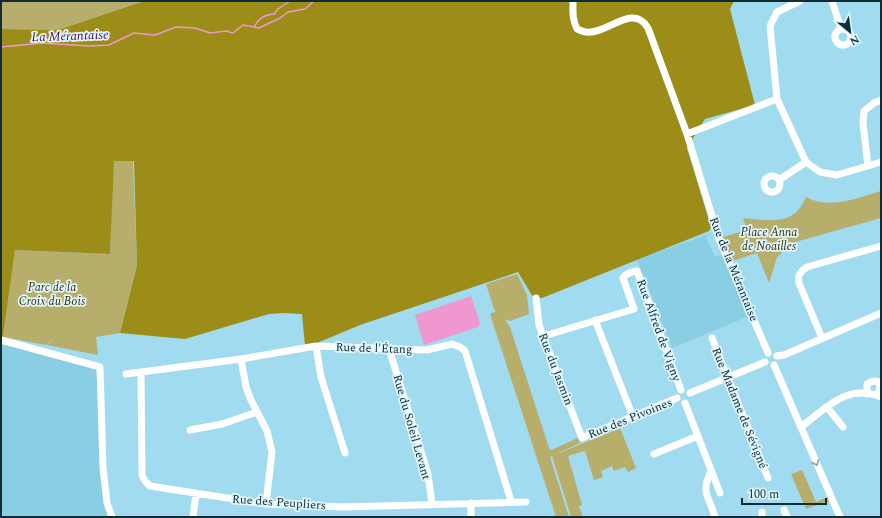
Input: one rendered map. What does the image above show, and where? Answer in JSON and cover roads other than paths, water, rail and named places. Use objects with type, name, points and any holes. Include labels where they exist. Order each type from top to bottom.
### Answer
[{"type":"street","name":"Rue de la Mérantaise","points":[[573,1],[574,22],[577,29],[586,32],[598,30],[636,17],[646,23],[688,137],[719,239],[768,353]]},
{"type":"street","points":[[800,1],[777,12],[770,26],[777,99],[806,162],[820,172],[832,175],[881,162]]},
{"type":"street","points":[[832,1],[841,29]]},
{"type":"street","points":[[688,137],[777,99]]},
{"type":"street","points":[[868,166],[863,123],[864,111],[874,103],[881,100]]},
{"type":"street","points":[[779,180],[806,162]]},
{"type":"street","points":[[822,338],[799,283],[798,279],[800,272],[807,267],[881,246]]},
{"type":"street","name":"Rue Alfred de Vigny","points":[[595,320],[634,309],[623,278],[634,271],[638,271],[681,390]]},
{"type":"street","name":"Rue du Jasmin","points":[[536,298],[539,325],[582,438]]},
{"type":"street","points":[[765,362],[765,356],[768,353],[774,353],[777,356],[784,355],[881,313]]},
{"type":"street","points":[[544,336],[595,320],[633,417]]},
{"type":"street","name":"Rue Madame de Sévigné","points":[[712,338],[768,478]]},
{"type":"street","points":[[1,340],[100,367],[103,468],[107,503],[112,517]]},
{"type":"street","name":"Rue de l'Étang","points":[[126,374],[241,359],[316,346],[427,350],[452,344],[460,347],[465,352],[511,501]]},
{"type":"street","points":[[316,346],[321,377],[345,453]]},
{"type":"street","name":"Rue du Soleil Levant","points":[[389,349],[428,474],[432,504]]},
{"type":"street","points":[[774,365],[777,362],[777,356]]},
{"type":"street","points":[[241,359],[246,387],[267,430],[272,452],[266,504]]},
{"type":"street","points":[[690,393],[765,362]]},
{"type":"street","points":[[765,362],[770,365],[774,365]]},
{"type":"street","points":[[774,365],[840,517]]},
{"type":"street","name":"Rue des Peupliers","points":[[141,372],[142,475],[150,486],[266,504],[343,507],[511,501],[526,502]]},
{"type":"street","points":[[801,427],[838,398],[855,393],[880,396],[879,382],[876,380],[870,381],[867,384],[867,394]]},
{"type":"street","name":"Rue Alfred de Vigny","points":[[681,390],[686,390],[690,393],[689,400],[685,403],[680,402],[677,398],[677,394],[681,390]]},
{"type":"street","name":"Rue des Pivoines","points":[[582,438],[677,398]]},
{"type":"street","points":[[685,403],[720,493]]},
{"type":"street","points":[[827,406],[843,427]]},
{"type":"street","points":[[190,430],[222,424],[258,412]]},
{"type":"street","points":[[654,454],[698,436]]},
{"type":"street","points":[[711,471],[706,480],[705,488],[715,517]]},
{"type":"street","points":[[193,517],[196,494]]},
{"type":"street","points":[[471,503],[471,517]]},
{"type":"street","points":[[784,510],[787,517]]},
{"type":"waterway","name":"La Mérantaise","points":[[1,47],[42,43],[89,46],[109,45],[134,33],[155,35],[176,27],[195,28],[210,33],[226,31],[233,33],[243,25],[254,27],[262,18],[267,15],[274,14],[278,9],[290,1]]},
{"type":"waterway","points":[[254,27],[259,28],[280,18],[288,12],[305,9],[314,1]]},
{"type":"park label","name":"Place Anna de Noailles","points":[[769,239]]},
{"type":"park label","name":"Parc de la Croix du Bois","points":[[52,294]]}]
